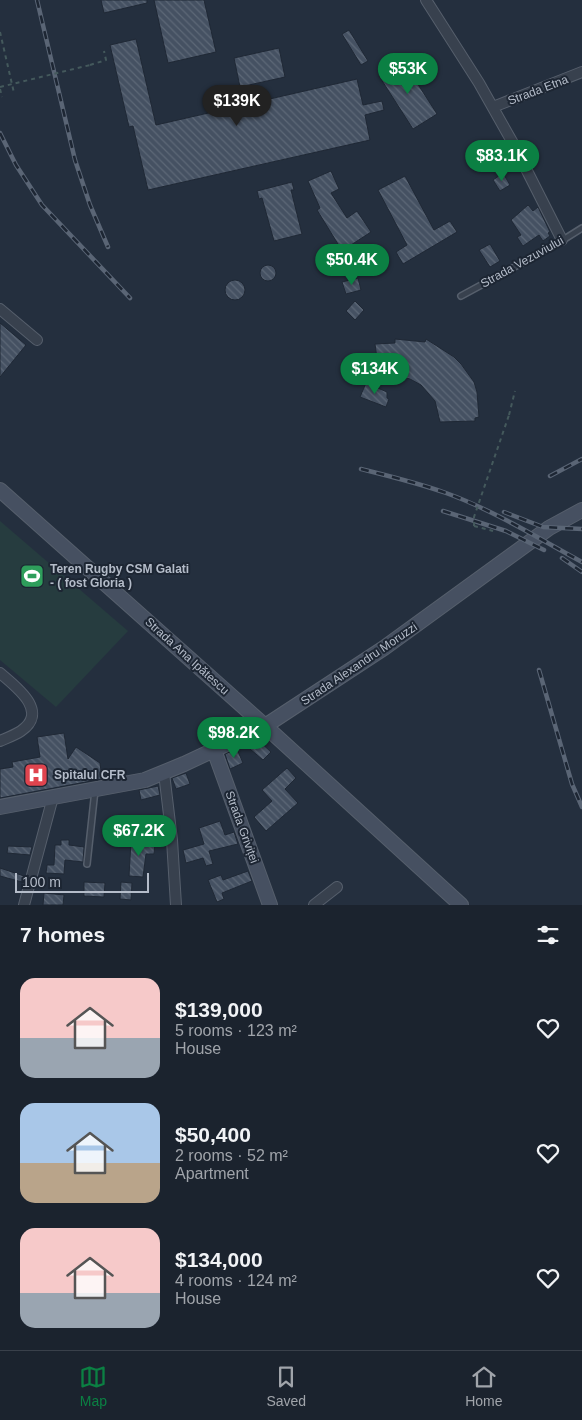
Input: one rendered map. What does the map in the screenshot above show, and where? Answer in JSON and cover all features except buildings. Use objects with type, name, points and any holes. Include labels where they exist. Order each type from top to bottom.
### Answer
[{"type":"street","points":[[426,0],[479,83],[514,145],[562,240]]},
{"type":"street","name":"Strada Etna","points":[[493,108],[582,72]]},
{"type":"street","points":[[0,309],[37,340]]},
{"type":"street","name":"Strada Ana Ipătescu","points":[[0,490],[461,905]]},
{"type":"street","name":"Strada Alexandru Moruzzi","points":[[0,807],[138,781],[164,773],[264,726],[384,648],[549,528],[582,510]]},
{"type":"street","points":[[0,673],[26,695],[32,712],[29,723],[21,731],[0,741]]},
{"type":"street","name":"Strada Griviței","points":[[214,750],[270,905]]},
{"type":"street","points":[[164,773],[172,840],[176,905]]},
{"type":"street","points":[[24,905],[53,797]]},
{"type":"street","points":[[314,905],[337,887]]},
{"type":"lane","name":"Strada Vezuviului","points":[[461,296],[582,228]]},
{"type":"lane","points":[[87,864],[96,790]]},
{"type":"path","points":[[0,32],[14,93]]},
{"type":"path","points":[[2,97],[0,88],[106,60],[104,51]]},
{"type":"path","points":[[493,531],[474,526],[474,517],[515,391]]},
{"type":"green space","name":"Teren Rugby CSM Galati - ( fost Gloria )","points":[[0,521],[128,631],[56,707],[0,660]]},
{"type":"railway","points":[[37,0],[75,160],[90,205],[108,247]]},
{"type":"railway","points":[[0,133],[16,165],[42,205],[130,298]]},
{"type":"railway","points":[[550,476],[582,459]]},
{"type":"railway","points":[[361,469],[425,486],[464,500],[515,525],[582,562]]},
{"type":"railway","points":[[443,511],[506,531],[544,550]]},
{"type":"railway","points":[[504,512],[543,527],[582,529]]},
{"type":"railway","points":[[562,558],[582,572]]},
{"type":"railway","points":[[539,670],[572,784],[582,807]]},
{"type":"place","name":"Teren Rugby CSM Galati - ( fost Gloria )","points":[[32,576]]},
{"type":"place","name":"Spitalul CFR","points":[[36,775]]}]
